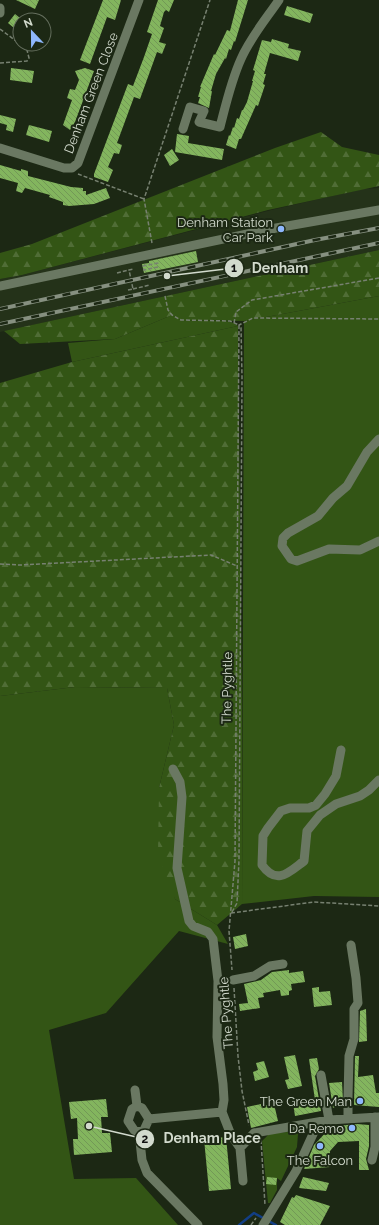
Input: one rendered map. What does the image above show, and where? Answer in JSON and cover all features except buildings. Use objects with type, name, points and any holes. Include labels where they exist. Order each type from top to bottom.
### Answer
[{"type":"street","name":"Denham Green Close","points":[[0,148],[64,168],[72,168],[78,163],[82,157],[139,0]]},
{"type":"street","points":[[183,129],[190,107],[204,111],[199,122],[220,127],[241,58],[249,43],[279,0]]},
{"type":"street","points":[[0,8],[0,13]]},
{"type":"street","points":[[0,286],[276,228],[379,210]]},
{"type":"street","points":[[379,439],[367,452],[347,486],[333,498],[318,516],[288,533],[283,538],[282,546],[291,559],[297,561],[329,549],[360,550],[379,541]]},
{"type":"street","points":[[341,750],[336,776],[316,805],[309,808],[290,808],[282,811],[264,836],[262,865],[271,876],[278,877],[287,874],[304,861],[307,831],[320,815],[336,804],[365,793],[379,780]]},
{"type":"street","points":[[173,769],[180,782],[182,797],[177,868],[190,921],[193,926],[208,932],[213,939],[218,981],[217,1037],[224,1100],[222,1112],[231,1136],[240,1148],[243,1181]]},
{"type":"street","points":[[348,1119],[349,1056],[354,1039],[354,1009],[358,1003],[351,945]]},
{"type":"street","points":[[233,980],[254,976],[270,966],[283,964]]},
{"type":"street","points":[[321,1075],[329,1120]]},
{"type":"street","points":[[136,1090],[137,1106]]},
{"type":"street","points":[[137,1106],[142,1108],[149,1119]]},
{"type":"street","points":[[137,1106],[132,1109],[128,1121],[134,1130],[139,1132]]},
{"type":"street","points":[[149,1119],[222,1112]]},
{"type":"street","points":[[240,1148],[256,1133],[329,1120],[377,1117],[375,1147],[372,1160]]},
{"type":"street","points":[[139,1132],[144,1130],[149,1119]]},
{"type":"street","points":[[263,1224],[268,1212],[296,1170],[318,1123]]},
{"type":"street","points":[[139,1132],[142,1160],[147,1173],[198,1225]]},
{"type":"path","points":[[152,244],[144,199],[210,0]]},
{"type":"path","points":[[0,29],[12,38]]},
{"type":"path","points":[[0,63],[27,61],[29,58],[28,52]]},
{"type":"path","points":[[72,168],[76,174],[107,184],[122,192],[144,199]]},
{"type":"path","points":[[156,264],[143,266],[144,270],[158,267]]},
{"type":"path","points":[[117,273],[134,269]]},
{"type":"path","points":[[129,270],[133,289]]},
{"type":"path","points":[[234,323],[236,312],[252,300],[379,278]]},
{"type":"path","points":[[128,290],[150,285]]},
{"type":"path","points":[[165,296],[172,315],[181,320],[219,320],[234,323],[241,327],[239,860],[237,903],[231,913]]},
{"type":"path","points":[[239,325],[253,318],[379,319]]},
{"type":"path","name":"The Pyghtle","points":[[239,325],[235,861],[229,931],[242,1091],[247,1121],[261,1139],[268,1212]]},
{"type":"path","points":[[0,564],[211,555],[237,566]]},
{"type":"path","points":[[231,913],[314,902],[379,906]]},
{"type":"path","points":[[251,1225],[255,1219]]},
{"type":"shaded area","points":[[379,188],[379,250],[0,332],[0,279],[22,275],[271,210],[363,189]]},
{"type":"green space","points":[[321,132],[342,147],[379,155],[379,186],[268,210],[22,275],[0,279],[0,253],[32,244],[275,148]]},
{"type":"green space","points":[[379,250],[379,296],[244,321],[181,320],[172,315],[115,339],[20,344],[4,331]]},
{"type":"green space","points":[[379,296],[379,897],[314,896],[242,904],[244,321]]},
{"type":"green space","points":[[172,315],[181,320],[226,321],[234,323],[238,326],[72,362],[68,343],[115,339]]},
{"type":"green space","points":[[238,326],[242,710],[242,904],[217,925],[175,899],[158,854],[159,788],[174,725],[167,688],[75,687],[0,696],[0,383],[72,362]]},
{"type":"green space","points":[[75,687],[167,688],[174,725],[159,788],[175,899],[217,925],[228,944],[179,931],[106,1013],[49,1030],[74,1179],[136,1178],[178,1225],[0,1225],[0,696]]},
{"type":"green space","points":[[296,1131],[298,1134],[297,1147],[281,1181],[277,1178],[277,1190],[270,1203],[268,1203],[262,1141],[269,1134]]},
{"type":"waterway","points":[[239,1225],[254,1213],[276,1225]]},
{"type":"railway","points":[[0,309],[315,240],[379,228]]},
{"type":"railway","points":[[0,324],[379,243]]},
{"type":"place","name":"Denham Station Car Park","points":[[281,229]]},
{"type":"place","name":"Denham","points":[[167,276]]},
{"type":"place","name":"The Green Man","points":[[360,1101]]},
{"type":"place","name":"Denham Place","points":[[89,1126]]},
{"type":"place","name":"Da Remo","points":[[352,1128]]},
{"type":"place","name":"The Falcon","points":[[320,1146]]}]
